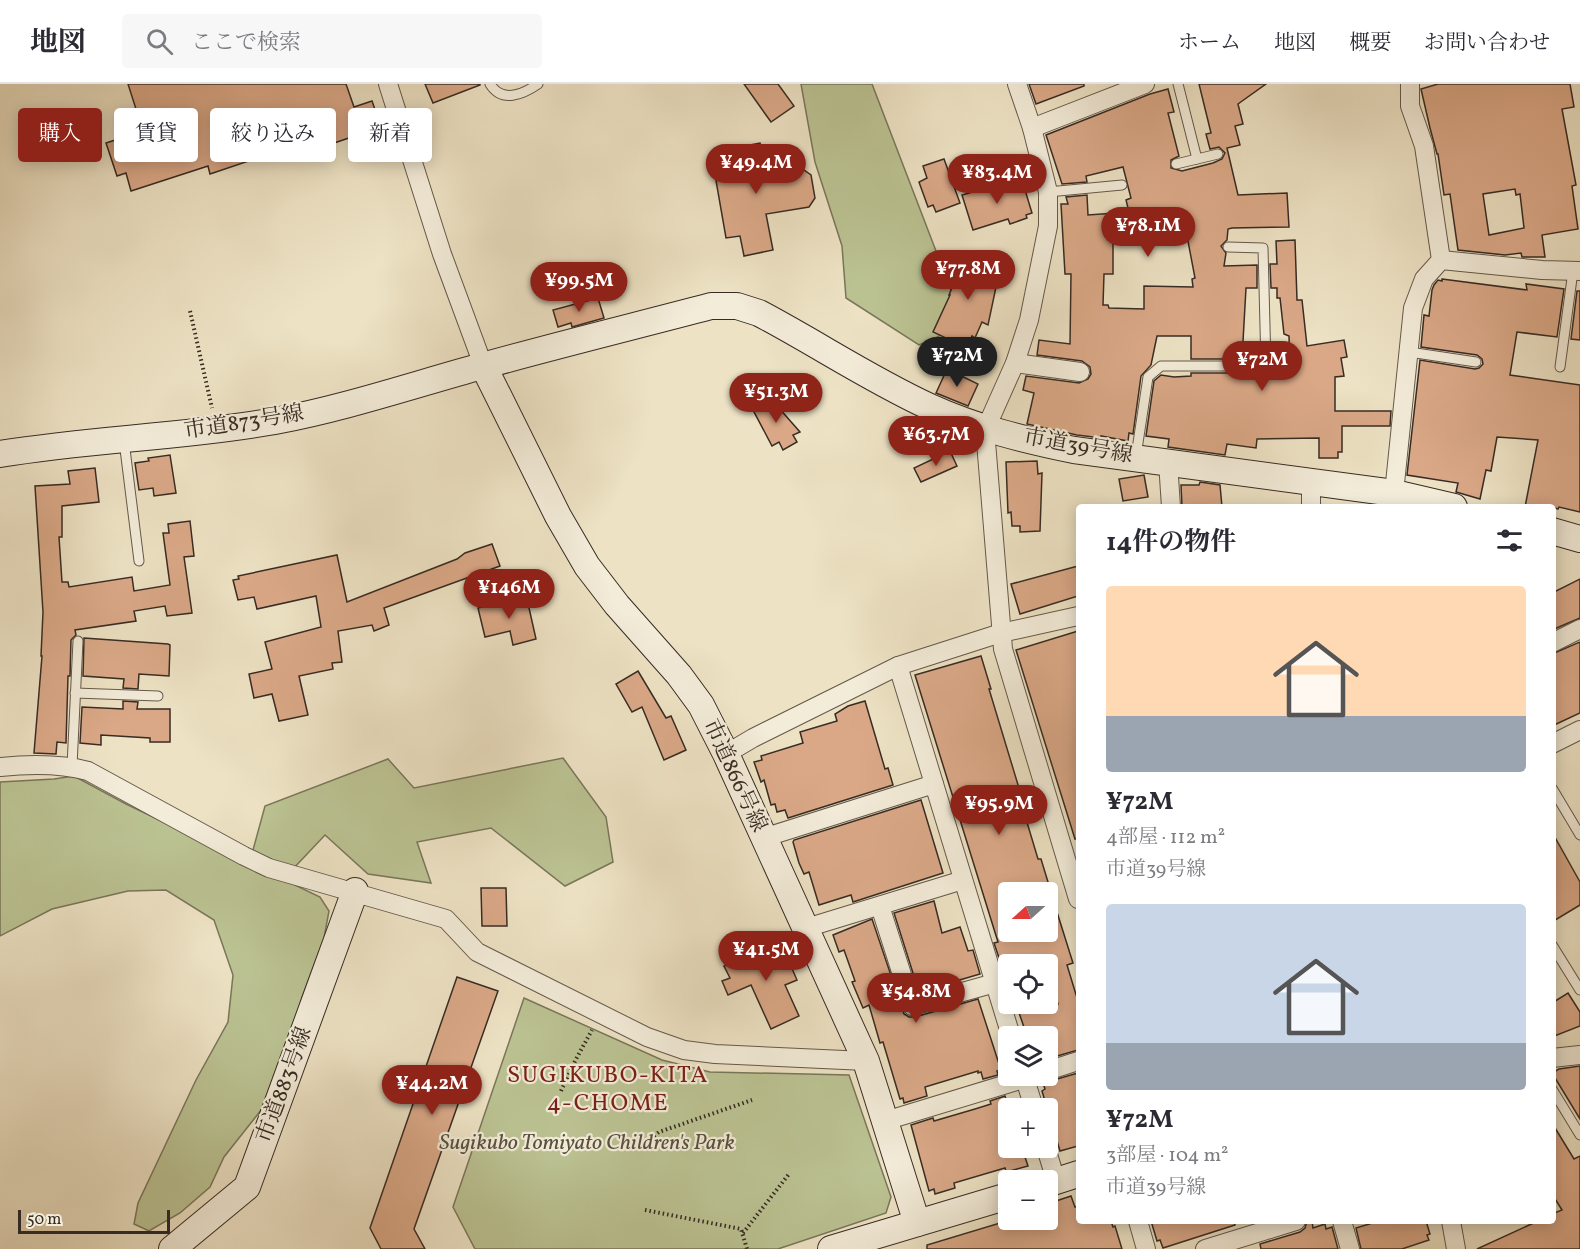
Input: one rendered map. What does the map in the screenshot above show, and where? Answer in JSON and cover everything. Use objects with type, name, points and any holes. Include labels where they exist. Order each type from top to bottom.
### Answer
[{"type":"street","points":[[388,84],[442,254],[483,365]]},
{"type":"street","points":[[1017,84],[1032,128],[1048,192],[1048,225],[1029,320],[1015,363],[986,428],[986,442],[1003,649],[1076,892]]},
{"type":"street","points":[[1032,128],[1145,84]]},
{"type":"street","points":[[1410,84],[1410,106],[1424,146],[1441,260]]},
{"type":"street","points":[[1441,260],[1576,271]]},
{"type":"street","points":[[1394,493],[1413,308],[1424,279],[1441,260]]},
{"type":"street","name":"市道39号線","points":[[483,365],[711,306],[737,306],[766,317],[931,408],[1026,440],[1074,450],[1168,462],[1311,495],[1394,493],[1441,504]]},
{"type":"street","points":[[1015,363],[1080,372]]},
{"type":"street","name":"市道873号線","points":[[0,454],[216,430],[277,420],[344,405],[483,365]]},
{"type":"street","name":"市道866号線","points":[[483,365],[558,516],[587,566],[617,605],[679,675],[701,705],[726,754],[866,1061],[917,1224]]},
{"type":"street","points":[[1168,462],[1171,504]]},
{"type":"street","points":[[1556,532],[1580,539]]},
{"type":"street","points":[[726,754],[753,738],[898,666],[1001,633],[1076,616]]},
{"type":"street","points":[[1556,641],[1580,628]]},
{"type":"street","points":[[898,666],[1008,1026]]},
{"type":"street","points":[[1556,742],[1580,730]]},
{"type":"street","points":[[0,767],[72,766],[88,771],[269,868],[446,919],[477,952],[646,1037],[684,1050],[715,1054],[866,1061]]},
{"type":"street","points":[[763,838],[934,784]]},
{"type":"street","points":[[806,928],[963,880]]},
{"type":"street","name":"市道883号線","points":[[172,1249],[247,1187],[355,891]]},
{"type":"street","points":[[880,906],[912,1006],[995,983]]},
{"type":"street","points":[[1556,1058],[1580,1055]]},
{"type":"street","points":[[1058,1067],[1076,1062]]},
{"type":"street","points":[[885,1121],[998,1085]]},
{"type":"street","points":[[1051,1158],[1061,1180]]},
{"type":"street","points":[[831,1249],[998,1199]]},
{"type":"street","points":[[1139,1224],[1146,1249]]},
{"type":"street","points":[[1205,1249],[1246,1243],[1289,1224]]},
{"type":"street","points":[[1343,1224],[1350,1249]]},
{"type":"street","points":[[1452,1224],[1456,1249]]},
{"type":"lane","points":[[490,84],[499,95],[506,97],[531,89],[538,84]]},
{"type":"lane","points":[[1178,84],[1197,159]]},
{"type":"lane","points":[[1176,164],[1218,154]]},
{"type":"lane","points":[[1048,192],[1122,184]]},
{"type":"lane","points":[[1136,458],[1148,377],[1161,366],[1266,366],[1263,248],[1228,247]]},
{"type":"lane","points":[[1560,367],[1576,271]]},
{"type":"lane","points":[[1409,352],[1476,362]]},
{"type":"lane","points":[[123,440],[139,561]]},
{"type":"lane","points":[[72,766],[78,641]]},
{"type":"lane","points":[[75,693],[158,696]]},
{"type":"lane","points":[[1556,806],[1580,835]]},
{"type":"lane","points":[[1556,951],[1580,990]]},
{"type":"lane","points":[[1556,1095],[1580,1133]]},
{"type":"path","points":[[190,311],[216,430]]},
{"type":"path","points":[[561,1092],[593,1029]]},
{"type":"path","points":[[654,1136],[659,1132],[752,1100]]},
{"type":"path","points":[[742,1233],[789,1174]]},
{"type":"path","points":[[645,1210],[741,1229],[747,1249]]},
{"type":"green space","points":[[801,84],[872,84],[959,311],[960,327],[919,345],[846,298],[842,246],[815,162]]},
{"type":"green space","points":[[563,758],[606,817],[613,862],[565,886],[491,828],[417,842],[431,883],[368,874],[325,835],[291,871],[253,850],[265,806],[388,759],[414,788]]},
{"type":"green space","points":[[74,776],[126,804],[320,897],[329,911],[324,938],[302,997],[280,1080],[269,1100],[224,1157],[210,1187],[180,1213],[149,1231],[134,1224],[138,1203],[196,1080],[228,1022],[233,975],[214,920],[166,890],[128,891],[52,909],[0,936],[0,782]]},
{"type":"green space","name":"Sugikubo Tomiyato Children's Park","points":[[524,998],[662,1060],[710,1072],[849,1075],[891,1197],[886,1213],[778,1249],[475,1249],[453,1207]]},
{"type":"building","points":[[128,84],[346,84],[354,107],[372,101],[374,108],[348,108],[348,138],[336,142],[336,108],[210,108],[210,162],[246,162],[210,174],[208,166],[131,191],[126,173],[117,176],[106,143],[114,140],[114,162],[198,162],[198,108],[136,108]]},
{"type":"building","points":[[425,84],[480,84],[480,85],[433,103]]},
{"type":"building","points":[[744,84],[778,84],[794,106],[771,122]]},
{"type":"building","points":[[1029,84],[1084,84],[1084,86],[1036,104]]},
{"type":"building","points":[[1199,84],[1266,84],[1238,104],[1243,124],[1235,126],[1240,145],[1227,148],[1238,195],[1287,193],[1289,227],[1228,229],[1227,240],[1221,246],[1226,253],[1224,266],[1257,265],[1257,288],[1246,288],[1242,359],[1191,359],[1191,336],[1157,336],[1151,365],[1141,376],[1133,434],[1129,433],[1128,441],[1101,436],[1101,438],[1077,435],[1027,424],[1034,393],[1023,390],[1026,376],[1079,383],[1088,379],[1091,374],[1090,367],[1082,361],[1037,355],[1039,340],[1070,344],[1071,274],[1065,274],[1061,204],[1068,204],[1066,197],[1087,195],[1088,215],[1129,212],[1126,200],[1131,198],[1123,167],[1086,176],[1087,182],[1062,184],[1046,135],[1168,89],[1174,112],[1168,113],[1179,156],[1171,160],[1171,168],[1182,171],[1222,159],[1225,153],[1219,147],[1210,149],[1206,134],[1211,133]],"holes":[[[1174,233],[1175,237],[1187,236],[1195,278],[1192,279],[1193,287],[1144,286],[1144,309],[1109,308],[1108,305],[1103,305],[1104,274],[1113,274],[1113,241],[1121,240],[1121,238]]]},
{"type":"building","points":[[1438,84],[1570,84],[1574,107],[1562,109],[1576,185],[1572,186],[1578,229],[1542,235],[1545,257],[1522,257],[1521,253],[1505,255],[1458,250],[1450,194],[1444,195],[1438,154],[1421,89]],"holes":[[[1515,189],[1516,195],[1520,194],[1524,228],[1489,235],[1483,194]]]},
{"type":"building","points":[[760,143],[766,171],[777,169],[778,172],[801,168],[811,175],[815,198],[809,207],[766,214],[773,250],[744,256],[740,236],[726,238],[711,152]]},
{"type":"building","points":[[944,159],[960,203],[936,212],[933,205],[928,207],[919,182],[927,178],[923,166]]},
{"type":"building","points":[[1022,180],[1032,213],[1026,215],[1027,218],[1010,224],[1008,219],[973,230],[962,195]]},
{"type":"building","points":[[1295,240],[1297,300],[1302,300],[1307,346],[1344,340],[1347,357],[1341,358],[1344,376],[1335,377],[1335,411],[1391,411],[1390,426],[1342,426],[1342,452],[1338,452],[1338,458],[1319,458],[1319,438],[1257,439],[1256,448],[1227,444],[1225,455],[1168,447],[1169,439],[1146,436],[1154,381],[1161,375],[1174,377],[1191,376],[1191,373],[1243,373],[1243,375],[1290,375],[1289,336],[1284,334],[1277,288],[1271,288],[1270,264],[1277,264],[1276,241]]},
{"type":"building","points":[[964,254],[995,261],[990,286],[996,287],[988,325],[982,322],[975,338],[972,336],[967,348],[933,332],[950,295],[960,258],[963,259]]},
{"type":"building","points":[[1442,279],[1527,290],[1526,284],[1564,289],[1557,337],[1517,332],[1510,375],[1580,385],[1580,512],[1559,507],[1558,509],[1556,504],[1526,504],[1538,440],[1497,437],[1491,471],[1486,470],[1480,499],[1456,492],[1458,483],[1407,475],[1420,360],[1475,369],[1483,364],[1482,359],[1477,355],[1421,347],[1424,315],[1429,316],[1434,285],[1438,280],[1442,281]]},
{"type":"building","points":[[1577,291],[1580,291],[1580,340],[1571,339]]},
{"type":"building","points":[[598,298],[604,318],[572,327],[571,323],[558,327],[553,310]]},
{"type":"building","points":[[947,369],[978,384],[968,406],[936,393]]},
{"type":"building","points":[[771,399],[800,432],[793,435],[797,442],[783,450],[779,442],[772,446],[752,408]]},
{"type":"building","points":[[950,451],[957,466],[921,482],[914,468]]},
{"type":"building","points":[[170,455],[176,493],[154,496],[153,488],[139,490],[135,463],[149,461],[148,458]]},
{"type":"building","points":[[1037,461],[1038,474],[1042,473],[1040,531],[1020,532],[1020,526],[1012,526],[1011,512],[1008,513],[1006,462]]},
{"type":"building","points":[[95,468],[99,502],[62,506],[62,537],[59,537],[62,582],[68,582],[69,587],[132,577],[134,591],[170,585],[163,533],[169,533],[168,524],[190,521],[194,556],[184,557],[192,613],[167,616],[165,606],[134,611],[136,621],[75,630],[76,635],[71,640],[70,676],[68,676],[66,743],[57,742],[56,754],[34,753],[42,656],[43,612],[35,486],[70,484],[68,471]]},
{"type":"building","points":[[1144,475],[1148,497],[1123,501],[1119,479]]},
{"type":"building","points":[[1200,482],[1220,485],[1222,504],[1182,504],[1181,485],[1199,485]]},
{"type":"building","points":[[492,544],[500,566],[384,608],[389,625],[374,631],[372,625],[338,631],[342,662],[332,663],[333,669],[299,676],[308,715],[279,721],[272,694],[254,698],[249,674],[272,669],[265,642],[321,627],[316,596],[257,609],[254,597],[238,600],[233,580],[239,579],[238,576],[337,555],[347,602]]},
{"type":"building","points":[[1076,567],[1076,597],[1020,614],[1011,584]]},
{"type":"building","points":[[1580,579],[1580,618],[1556,628],[1556,591]]},
{"type":"building","points":[[517,599],[518,601],[527,599],[536,639],[513,645],[510,631],[485,637],[478,608]]},
{"type":"building","points":[[1076,632],[1075,839],[1016,650]]},
{"type":"building","points":[[84,638],[168,644],[170,645],[169,676],[139,674],[138,689],[123,688],[124,679],[83,676]]},
{"type":"building","points":[[1580,642],[1580,713],[1556,724],[1556,652]]},
{"type":"building","points":[[981,656],[1022,798],[1020,798],[1023,809],[1038,859],[1041,859],[1048,882],[998,882],[998,942],[915,675]]},
{"type":"building","points":[[638,671],[666,718],[671,716],[686,750],[664,760],[642,707],[632,712],[616,684]]},
{"type":"building","points":[[123,701],[138,702],[137,709],[170,709],[170,742],[150,742],[150,738],[101,735],[101,745],[80,743],[82,707],[123,709]]},
{"type":"building","points":[[865,701],[885,769],[888,768],[893,785],[788,818],[785,810],[777,812],[775,804],[771,805],[764,780],[761,782],[754,762],[762,760],[761,756],[803,743],[800,732],[837,721],[835,714],[848,706]]},
{"type":"building","points":[[921,800],[943,873],[853,902],[851,895],[819,905],[809,872],[804,874],[799,863],[794,840]]},
{"type":"building","points":[[1556,839],[1580,882],[1580,905],[1556,920]]},
{"type":"building","points":[[481,888],[506,888],[507,926],[482,926]]},
{"type":"building","points":[[934,901],[942,933],[960,927],[968,951],[973,950],[980,974],[919,992],[894,913]]},
{"type":"building","points":[[1058,915],[1073,963],[1067,965],[1076,994],[1076,1051],[1058,1056],[1058,1026],[1024,1026],[1019,1014],[1058,1014],[1058,954],[998,955],[994,943],[1058,942]]},
{"type":"building","points":[[872,919],[904,1014],[909,1017],[978,999],[998,1061],[998,1075],[983,1079],[981,1072],[978,1073],[978,1071],[925,1087],[927,1096],[904,1103],[903,1098],[900,1099],[883,1042],[880,1043],[869,1005],[863,1008],[852,982],[855,981],[844,950],[839,952],[833,935]]},
{"type":"building","points":[[780,941],[797,980],[785,985],[799,1016],[771,1029],[751,985],[728,995],[722,981],[730,978],[724,966]]},
{"type":"building","points":[[457,977],[498,991],[414,1229],[425,1249],[381,1249],[370,1228]]},
{"type":"building","points":[[1568,993],[1580,1012],[1580,1026],[1556,1035],[1556,1000]]},
{"type":"building","points":[[1580,1066],[1580,1119],[1556,1080],[1556,1071]]},
{"type":"building","points":[[1076,1074],[1076,1147],[1060,1151],[1058,1098],[1044,1098],[1042,1091],[1045,1089],[1044,1086],[1058,1086],[1058,1079]]},
{"type":"building","points":[[998,1098],[998,1158],[1025,1158],[1028,1166],[1013,1170],[1006,1170],[1005,1168],[954,1183],[955,1188],[935,1194],[934,1189],[929,1191],[911,1125],[975,1109],[991,1104],[990,1101]]},
{"type":"building","points":[[1556,1130],[1574,1159],[1580,1156],[1580,1249],[1477,1249],[1531,1224],[1556,1224],[1556,1212],[1562,1210],[1556,1200]]},
{"type":"building","points":[[1071,1196],[1076,1207],[1076,1224],[1112,1224],[1113,1227],[1115,1226],[1122,1249],[927,1249],[927,1245],[998,1224],[998,1230],[1058,1230],[1058,1200]]},
{"type":"building","points":[[1152,1224],[1235,1225],[1163,1248],[1160,1240],[1157,1241]]},
{"type":"building","points":[[1306,1224],[1312,1224],[1313,1228],[1325,1224],[1326,1229],[1332,1227],[1338,1249],[1261,1249],[1260,1244],[1300,1232]]},
{"type":"building","points":[[1369,1224],[1427,1224],[1430,1234],[1427,1235],[1429,1240],[1402,1249],[1361,1249],[1356,1228]]},
{"type":"district","name":"SUGIKUBO-KITA 4-CHOME","points":[[608,1090]]}]
